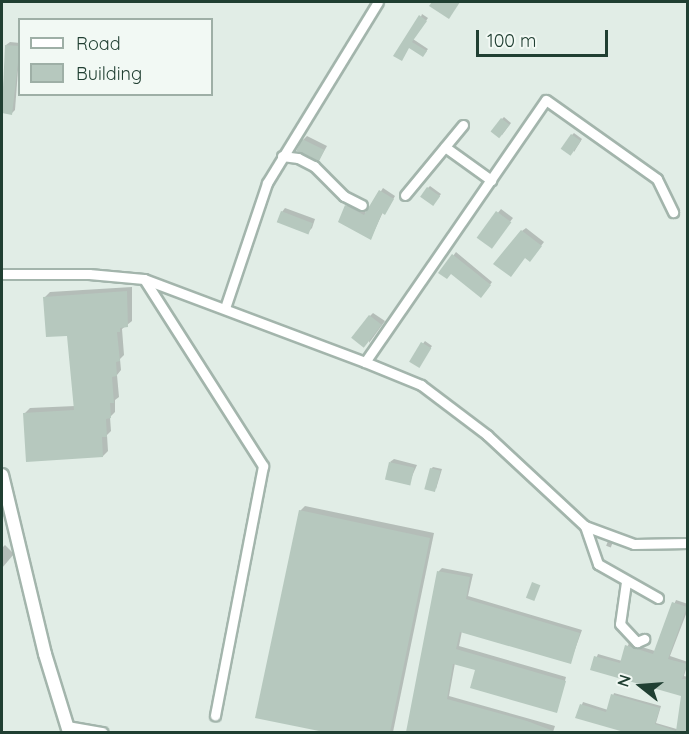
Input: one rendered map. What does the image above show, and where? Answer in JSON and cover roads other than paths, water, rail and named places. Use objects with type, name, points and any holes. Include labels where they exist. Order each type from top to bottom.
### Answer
[{"type":"main road","points":[[2,475],[45,654],[68,729]]},
{"type":"street","points":[[225,308],[267,183],[378,2]]},
{"type":"street","points":[[366,362],[546,100],[657,179],[673,212]]},
{"type":"street","points":[[405,195],[463,125]]},
{"type":"street","points":[[445,147],[491,180]]},
{"type":"street","points":[[282,156],[298,158],[314,166],[344,196],[362,205]]},
{"type":"street","points":[[2,274],[89,274],[144,279],[366,362],[420,385],[487,435],[585,526],[634,544],[687,543]]},
{"type":"street","points":[[144,279],[262,466],[215,715]]},
{"type":"street","points":[[585,526],[598,564],[626,582],[658,598]]},
{"type":"street","points":[[626,582],[620,624],[637,642],[644,639]]},
{"type":"street","points":[[68,729],[102,732]]}]
